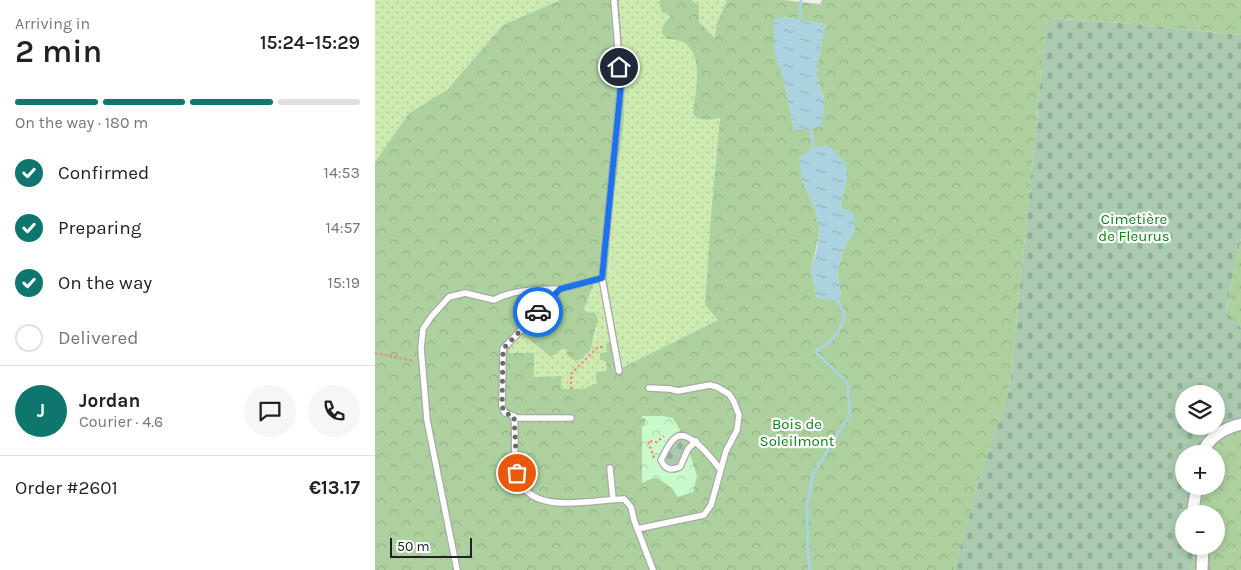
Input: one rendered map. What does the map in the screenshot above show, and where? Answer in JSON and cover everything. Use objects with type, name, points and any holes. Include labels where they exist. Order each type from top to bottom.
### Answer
[{"type":"street","points":[[1207,445],[1217,433],[1241,424]]},
{"type":"street","points":[[1201,570],[1202,555]]},
{"type":"lane","points":[[614,0],[621,84],[602,278],[619,370]]},
{"type":"lane","points":[[457,570],[427,420],[421,348],[423,329],[449,297],[465,293],[494,300],[512,293],[528,290],[560,289],[602,278]]},
{"type":"lane","points":[[560,289],[503,349],[502,406],[505,413],[515,418],[571,418]]},
{"type":"lane","points":[[637,529],[704,515],[711,505],[726,451],[737,430],[739,415],[729,394],[717,387],[710,385],[678,391],[649,388]]},
{"type":"lane","points":[[515,418],[517,473],[520,483],[533,496],[553,502],[570,503],[624,499],[631,507],[637,529],[653,570]]},
{"type":"lane","points":[[696,441],[688,449],[680,467],[674,470],[668,469],[664,465],[661,460],[673,439],[677,436],[688,437],[696,441],[721,469]]},
{"type":"lane","points":[[610,468],[613,499]]},
{"type":"path","points":[[571,389],[571,374],[597,348],[614,344]]},
{"type":"path","points":[[375,353],[423,363]]},
{"type":"path","points":[[661,460],[654,457],[649,441],[657,442],[667,435],[677,436]]},
{"type":"green space","points":[[375,0],[560,0],[503,25],[447,90],[409,113],[375,162]]},
{"type":"green space","name":"Bois de Soleilmont","points":[[560,0],[619,0],[625,88],[624,120],[612,213],[607,280],[622,368],[718,320],[705,305],[720,118],[706,120],[696,118],[693,113],[697,77],[694,55],[689,47],[680,41],[667,39],[662,33],[664,24],[671,16],[662,12],[660,0],[691,0],[699,5],[699,22],[715,38],[716,25],[727,0],[784,0],[820,4],[822,0],[1241,0],[1241,35],[1135,24],[1047,18],[1010,386],[982,470],[954,570],[375,570],[375,162],[409,113],[447,90],[503,25]],"holes":[[[783,17],[825,24],[816,73],[825,102],[794,130],[785,83]],[[847,177],[840,208],[855,229],[843,250],[837,272],[841,295],[817,298],[811,270],[820,231],[815,209],[802,180]],[[599,279],[611,342],[606,344],[607,352],[600,353],[600,359],[606,362],[607,371],[596,372],[597,384],[592,384],[592,386],[586,387],[586,389],[561,389],[561,376],[534,377],[534,353],[508,353],[518,334],[530,340],[551,357],[562,349],[566,349],[567,355],[575,361],[581,359],[591,349],[598,319],[594,312],[588,313],[584,309],[595,280]]]},
{"type":"green space","points":[[619,0],[660,0],[659,3],[671,16],[667,39],[680,42],[689,47],[697,66],[693,113],[696,118],[706,120],[720,117],[705,305],[718,320],[622,369],[607,280],[612,213],[624,120],[625,88]]},
{"type":"green space","points":[[691,0],[727,0],[716,25],[715,38],[698,22],[699,5]]},
{"type":"green space","name":"Cimetière de Fleurus","points":[[1047,18],[1135,24],[1241,35],[1241,238],[1226,312],[1241,328],[1241,418],[1225,422],[1225,385],[1175,385],[1175,435],[1203,435],[1201,445],[1175,445],[1175,495],[1189,495],[1187,505],[1175,505],[1175,555],[1194,555],[1191,570],[954,570],[982,470],[1010,386]]},
{"type":"green space","points":[[1241,238],[1241,328],[1226,313]]},
{"type":"green space","points":[[599,279],[611,342],[607,352],[607,372],[597,384],[586,389],[561,389],[561,376],[534,377],[507,353],[518,334],[530,340],[551,357],[561,349],[591,349],[597,329],[584,309],[595,280]]},
{"type":"green space","points":[[642,416],[673,418],[682,434],[674,440],[664,460],[669,467],[677,466],[689,451],[697,476],[693,492],[678,497],[669,486],[657,478],[642,483],[642,426],[645,426],[645,418],[642,418]]},
{"type":"green space","points":[[1241,418],[1241,570],[1191,570],[1194,555],[1225,555],[1225,505],[1187,505],[1189,495],[1225,495],[1225,445],[1201,445],[1203,435],[1225,435],[1225,422]]},
{"type":"green space","points":[[681,438],[687,448],[680,464],[675,467],[667,465],[664,460],[674,440]]},
{"type":"water","points":[[783,17],[825,24],[816,73],[825,102],[821,126],[811,129],[794,130],[785,83],[775,56],[773,19]]},
{"type":"water","points":[[828,145],[846,163],[847,177],[840,207],[853,213],[855,229],[843,250],[837,272],[841,295],[836,301],[817,298],[811,270],[820,231],[815,209],[802,180],[799,158],[814,147]]},
{"type":"waterway","points":[[799,22],[801,0]]},
{"type":"waterway","points":[[810,127],[814,151]]},
{"type":"waterway","points":[[810,570],[807,507],[813,474],[850,414],[847,382],[815,352],[826,345],[838,333],[843,322],[845,315],[835,296]]},
{"type":"way so far","points":[[517,473],[514,416],[505,413],[502,406],[503,349],[538,312]]},
{"type":"route","points":[[538,312],[560,289],[602,278],[621,84],[619,67]]}]
